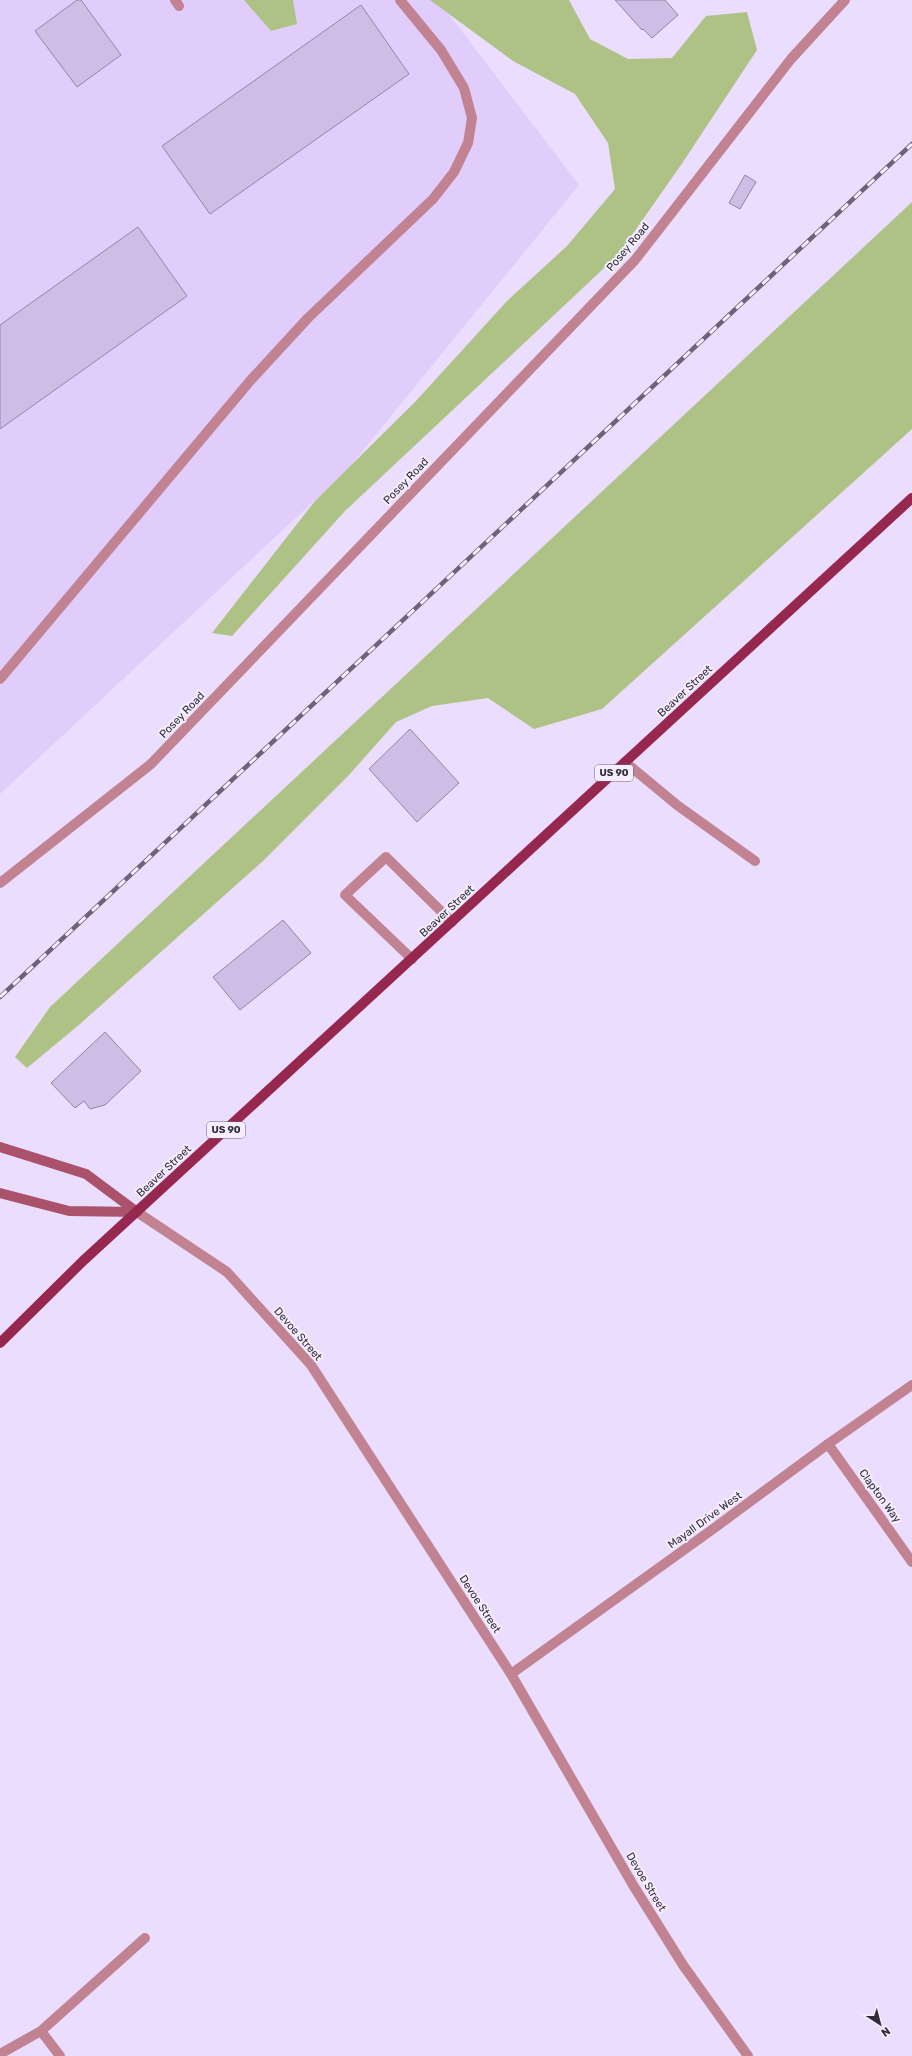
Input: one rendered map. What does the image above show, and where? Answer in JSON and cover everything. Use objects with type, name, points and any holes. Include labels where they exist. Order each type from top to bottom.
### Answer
[{"type":"main road","name":"Beaver Street","points":[[0,1343],[83,1261],[912,498]]},
{"type":"main road","name":"Devoe Street","points":[[0,1147],[86,1174],[137,1212]]},
{"type":"main road","points":[[0,1193],[69,1211],[137,1212]]},
{"type":"street","points":[[0,679],[250,381],[308,318],[433,199],[454,172],[468,143],[472,118],[464,88],[441,50],[400,0]]},
{"type":"street","name":"Posey Road","points":[[0,883],[156,759],[635,260],[791,59],[846,0]]},
{"type":"street","points":[[625,762],[682,809],[755,861]]},
{"type":"street","points":[[412,959],[345,895],[386,857],[452,922]]},
{"type":"street","name":"Devoe Street","points":[[137,1212],[227,1272],[311,1365],[511,1674],[633,1885],[683,1965],[748,2056]]},
{"type":"street","name":"Mayall Drive West","points":[[511,1674],[713,1529],[828,1444],[912,1385]]},
{"type":"street","name":"Clapton Way","points":[[828,1444],[912,1562]]},
{"type":"street","points":[[0,2054],[41,2031],[145,1938]]},
{"type":"street","points":[[41,2031],[60,2056]]},
{"type":"shaded area","points":[[0,0],[438,0],[579,185],[347,470],[0,794]]},
{"type":"green space","points":[[244,0],[293,0],[297,24],[271,31]]},
{"type":"green space","points":[[430,0],[569,0],[590,39],[628,59],[672,58],[706,16],[747,12],[757,50],[681,165],[618,255],[345,511],[232,636],[212,633],[315,501],[416,401],[507,301],[567,246],[615,189],[608,143],[575,94],[513,61]]},
{"type":"green space","points":[[912,202],[912,429],[602,709],[534,729],[488,698],[432,706],[396,722],[349,775],[264,860],[80,1024],[27,1068],[15,1057],[50,1007]]},
{"type":"building","points":[[77,0],[81,0],[121,55],[77,87],[35,31]]},
{"type":"building","points":[[615,0],[665,0],[678,15],[652,38],[643,29],[642,30]]},
{"type":"building","points":[[361,5],[409,74],[210,214],[162,146]]},
{"type":"building","points":[[745,175],[756,182],[740,209],[729,203]]},
{"type":"building","points":[[138,227],[187,296],[0,429],[0,325]]},
{"type":"building","points":[[410,729],[459,783],[417,822],[369,769]]},
{"type":"building","points":[[283,920],[311,953],[240,1010],[213,977]]},
{"type":"building","points":[[105,1032],[141,1071],[105,1105],[90,1109],[84,1101],[75,1108],[51,1083]]},
{"type":"railway","points":[[0,997],[912,144]]}]
